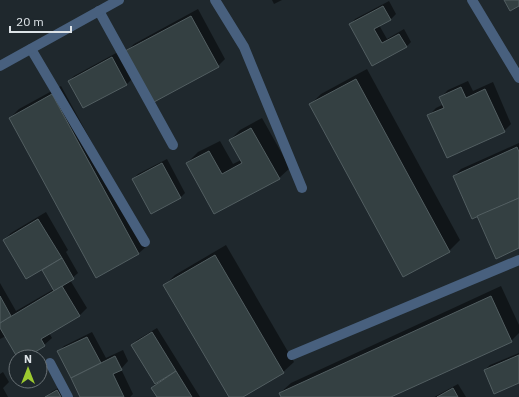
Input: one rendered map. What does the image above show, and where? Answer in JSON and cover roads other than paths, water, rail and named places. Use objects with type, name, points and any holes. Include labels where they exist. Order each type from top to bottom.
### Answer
[{"type":"street","points":[[0,66],[120,0]]},
{"type":"street","points":[[215,0],[244,48],[302,188]]},
{"type":"street","points":[[472,0],[519,78]]},
{"type":"street","points":[[99,11],[173,145]]},
{"type":"street","points":[[31,49],[145,242]]},
{"type":"street","points":[[292,355],[519,260]]},
{"type":"street","points":[[50,363],[68,397]]}]
